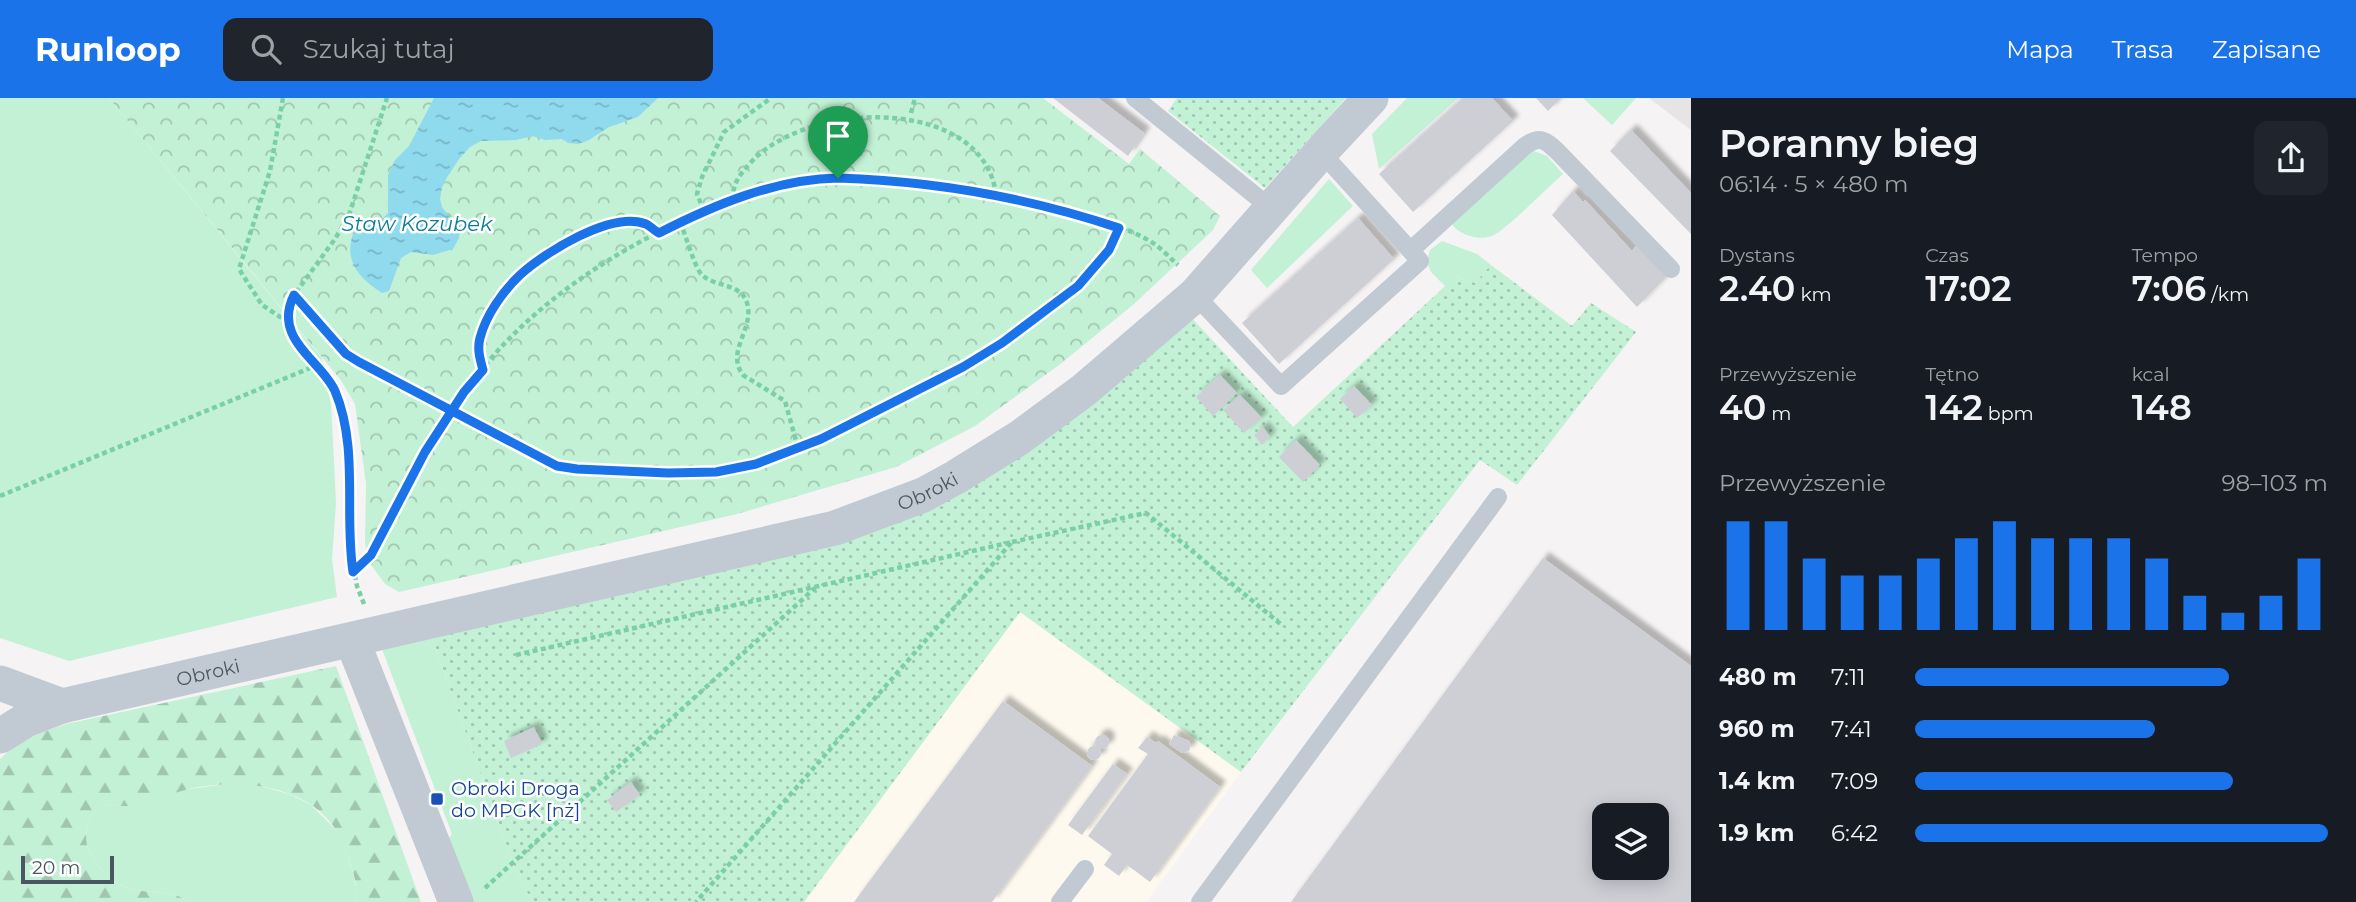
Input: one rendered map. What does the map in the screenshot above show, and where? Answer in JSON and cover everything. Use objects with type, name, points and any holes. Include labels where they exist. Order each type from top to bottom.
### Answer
[{"type":"street","name":"Obroki","points":[[0,736],[26,720],[62,706],[360,627],[835,528],[923,495],[1019,438],[1084,390],[1191,284],[1272,209],[1371,98]]},
{"type":"street","points":[[360,627],[467,898]]},
{"type":"street","points":[[0,683],[62,706]]},
{"type":"lane","points":[[1135,98],[1272,209]]},
{"type":"lane","points":[[1411,250],[1525,146],[1534,140],[1542,140],[1558,152],[1671,269]]},
{"type":"lane","points":[[1191,284],[1281,386],[1420,261],[1321,152]]},
{"type":"lane","points":[[1200,902],[1498,497]]},
{"type":"lane","points":[[1060,902],[1085,869]]},
{"type":"path","points":[[283,98],[270,171],[239,269],[261,305],[289,322]]},
{"type":"path","points":[[360,627],[349,544],[350,490],[344,427],[335,390],[300,348],[289,322],[294,295],[349,215],[387,98]]},
{"type":"path","points":[[704,211],[697,194],[702,177],[724,132],[771,98]]},
{"type":"path","points":[[911,113],[915,98]]},
{"type":"path","points":[[733,200],[732,188],[735,181],[749,164],[776,141],[825,119],[865,111]]},
{"type":"path","points":[[875,111],[911,113],[940,121]]},
{"type":"path","points":[[954,127],[990,165],[996,194]]},
{"type":"path","points":[[353,572],[371,555],[425,452],[451,411],[523,326],[567,290],[617,256],[680,222],[733,200],[804,180],[823,178],[905,182],[996,194],[1060,208],[1150,241],[1191,284]]},
{"type":"path","points":[[680,222],[689,241],[697,270],[703,276],[740,292],[746,299],[748,320],[737,350],[738,369],[743,375],[785,401],[799,448]]},
{"type":"path","points":[[483,370],[479,346],[486,324],[504,293],[518,276],[537,261],[576,238],[617,224],[646,224],[659,233]]},
{"type":"path","points":[[294,295],[346,354],[557,466],[668,473],[716,472],[756,464],[850,425],[926,388],[1002,343],[1078,286],[1109,250],[1119,228]]},
{"type":"path","points":[[0,496],[315,366]]},
{"type":"path","points":[[516,655],[1146,513],[1283,626]]},
{"type":"path","points":[[696,902],[1012,542]]},
{"type":"path","points":[[467,898],[817,586]]},
{"type":"shaded area","points":[[1649,98],[1691,98],[1691,130]]},
{"type":"shaded area","points":[[1020,612],[1241,772],[1146,902],[804,902]]},
{"type":"green space","points":[[0,98],[109,98],[322,358],[331,404],[336,503],[332,559],[337,597],[69,661],[0,638]]},
{"type":"green space","points":[[109,98],[1043,98],[1129,164],[1140,149],[1220,216],[1213,230],[1134,304],[1059,365],[975,426],[896,467],[737,514],[399,592],[385,584],[369,562],[365,543],[366,484],[355,404],[340,379]]},
{"type":"green space","points":[[1177,98],[1346,98],[1265,188],[1168,111]]},
{"type":"green space","points":[[1407,98],[1458,98],[1379,169],[1372,134]]},
{"type":"green space","points":[[1583,98],[1636,98],[1612,125]]},
{"type":"green space","points":[[1534,151],[1547,156],[1563,174],[1517,217],[1492,236],[1475,237],[1455,228],[1452,224]]},
{"type":"green space","points":[[1329,179],[1353,206],[1267,288],[1251,270]]},
{"type":"green space","points":[[1442,241],[1477,254],[1491,265],[1475,283],[1456,276],[1445,286],[1431,272],[1427,262],[1430,250]]},
{"type":"green space","points":[[1491,265],[1572,326],[1591,303],[1636,332],[1517,485],[1480,460],[1241,772],[1020,612],[804,902],[532,902],[513,863],[431,636],[835,542],[1189,315],[1293,427],[1456,276],[1475,283]]},
{"type":"green space","points":[[431,636],[513,863],[532,902],[469,902],[444,845],[452,834],[382,649]]},
{"type":"green space","points":[[336,666],[421,902],[356,902],[355,880],[343,845],[332,825],[317,809],[276,790],[229,784],[185,790],[139,806],[102,805],[87,821],[88,848],[109,877],[133,890],[173,895],[190,902],[0,902],[0,759],[15,747],[66,724]]},
{"type":"green space","points":[[224,784],[252,784],[289,794],[311,805],[339,833],[353,872],[356,902],[190,902],[173,895],[125,887],[109,877],[92,856],[87,842],[87,821],[102,805],[137,806],[184,790]]},
{"type":"water","name":"Staw Kozubek","points":[[434,98],[658,98],[638,117],[609,127],[578,144],[568,143],[563,139],[545,140],[533,136],[516,140],[481,141],[470,147],[446,179],[440,199],[449,216],[460,223],[459,238],[453,249],[433,255],[411,252],[401,258],[389,291],[382,293],[365,280],[354,266],[351,240],[355,229],[378,223],[388,213],[388,175],[395,160],[409,146]]},
{"type":"building","points":[[1053,98],[1098,98],[1144,133],[1128,156]]},
{"type":"building","points":[[1463,98],[1492,98],[1513,121],[1413,212],[1379,174]]},
{"type":"building","points":[[1536,98],[1561,98],[1548,111]]},
{"type":"building","points":[[1631,130],[1691,193],[1691,234],[1610,151]]},
{"type":"building","points":[[1573,191],[1583,202],[1585,200],[1632,251],[1636,246],[1666,277],[1637,307],[1552,215]]},
{"type":"building","points":[[1358,218],[1394,259],[1279,364],[1242,323]]},
{"type":"building","points":[[1220,375],[1237,393],[1213,416],[1196,397]]},
{"type":"building","points":[[1354,386],[1372,405],[1357,418],[1340,399]]},
{"type":"building","points":[[1240,395],[1262,418],[1244,433],[1223,410]]},
{"type":"building","points":[[1263,427],[1270,437],[1262,445],[1254,435]]},
{"type":"building","points":[[1296,440],[1320,465],[1303,482],[1279,457]]},
{"type":"building","points":[[1543,558],[1691,666],[1691,902],[1291,902]]},
{"type":"building","points":[[1003,701],[1092,766],[992,902],[854,902]]},
{"type":"building","points":[[534,727],[542,744],[511,758],[504,741]]},
{"type":"building","points":[[1102,735],[1107,737],[1107,747],[1102,749],[1097,747],[1095,742],[1097,737]]},
{"type":"building","points":[[1174,735],[1189,741],[1189,751],[1182,753],[1169,744]]},
{"type":"building","points":[[1147,737],[1156,743],[1158,741],[1220,787],[1150,882],[1127,865],[1119,876],[1104,865],[1112,854],[1088,836],[1148,754],[1138,748]]},
{"type":"building","points":[[1094,746],[1099,748],[1099,758],[1094,760],[1089,758],[1087,753],[1089,748]]},
{"type":"building","points":[[1113,764],[1127,774],[1082,835],[1068,825]]},
{"type":"building","points":[[631,782],[640,795],[616,812],[607,800]]},
{"type":"place","name":"Obroki Droga do MPGK [nż]","points":[[437,799]]},
{"type":"route","points":[[838,178],[804,180],[733,200],[659,233],[646,224],[635,222],[600,228],[554,250],[518,276],[494,308],[480,339],[479,354],[483,370],[464,392],[451,411],[425,452],[371,555],[353,572],[349,544],[350,490],[344,427],[335,390],[300,348],[289,322],[294,295],[346,354],[414,392],[451,411],[537,457],[557,466],[668,473],[716,472],[756,464],[821,439],[963,367],[1002,343],[1078,286],[1109,250],[1119,228],[1060,208],[984,191],[866,178],[838,178]]}]
